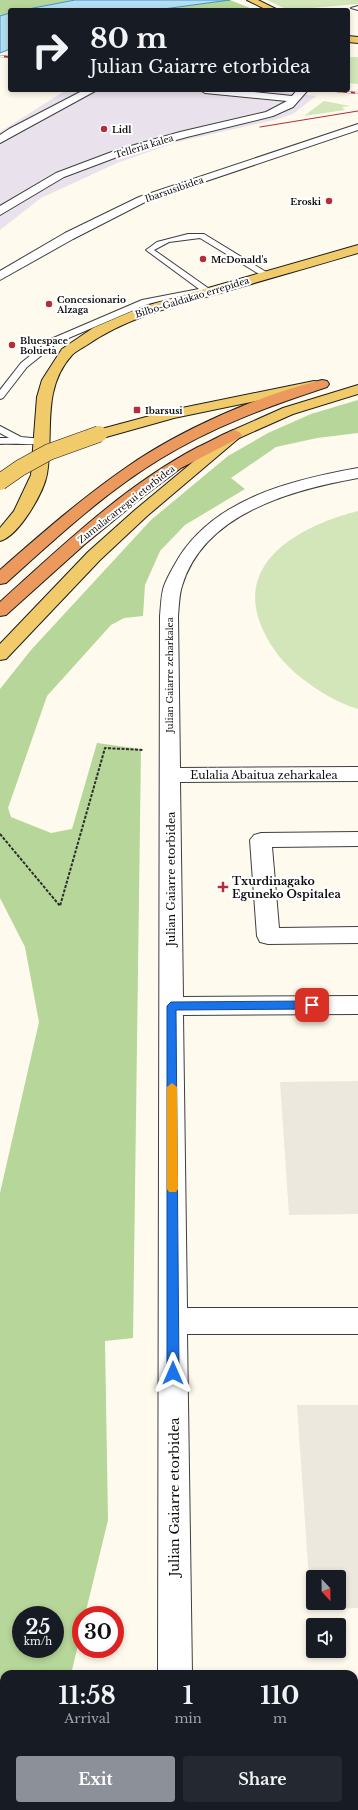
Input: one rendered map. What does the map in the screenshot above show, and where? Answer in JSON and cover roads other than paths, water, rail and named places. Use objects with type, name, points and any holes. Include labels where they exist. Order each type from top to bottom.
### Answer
[{"type":"highway","name":"Zumalacarregui etorbidea","points":[[0,579],[69,518],[154,456],[234,416],[270,401],[328,382]]},
{"type":"highway","name":"Zumalacarregui etorbidea","points":[[0,611],[78,540],[130,499],[176,465],[234,435]]},
{"type":"main road","points":[[251,0],[269,8]]},
{"type":"main road","name":"Bilbo-Galdakao errepidea","points":[[0,536],[9,529],[22,512],[39,475],[44,397],[49,380],[67,352],[83,339],[125,319],[171,303],[358,249]]},
{"type":"main road","name":"Zumalacarregui etorbidea","points":[[234,435],[356,380]]},
{"type":"main road","points":[[0,482],[20,468],[48,452],[99,434],[179,412],[328,382]]},
{"type":"main road","points":[[0,655],[10,642],[94,556],[141,513],[234,435]]},
{"type":"street","points":[[0,140],[13,131],[88,92]]},
{"type":"street","points":[[225,92],[294,99]]},
{"type":"street","name":"Telleria kalea","points":[[0,211],[60,175],[121,152],[177,136],[268,114],[282,109],[300,92]]},
{"type":"street","name":"Ibarsusibidea","points":[[0,276],[70,236],[143,199],[358,127]]},
{"type":"street","name":"Julian Gaiarre zeharkalea","points":[[170,764],[169,616],[174,581],[191,550],[211,529],[256,502],[298,485],[358,473]]},
{"type":"street","name":"Eulalia Abaitua zeharkalea","points":[[170,764],[358,774]]},
{"type":"street","name":"Julian Gaiarre etorbidea","points":[[170,764],[175,1670]]},
{"type":"street","points":[[358,839],[261,840],[268,936],[358,935]]},
{"type":"street","points":[[171,1006],[358,1005]]},
{"type":"street","points":[[173,1321],[358,1321]]},
{"type":"lane","points":[[206,290],[150,250],[154,245],[188,236],[201,236],[267,275]]},
{"type":"lane","points":[[0,396],[24,365],[54,341],[145,302],[184,292],[222,288]]},
{"type":"lane","points":[[0,429],[19,440]]},
{"type":"lane","points":[[0,441],[19,440],[42,442]]},
{"type":"water","points":[[75,0],[230,0],[171,8],[33,8]]},
{"type":"water","points":[[8,14],[8,50],[0,53],[0,16]]},
{"type":"tram line","points":[[260,127],[358,111]]},
{"type":"railway","points":[[0,56],[8,57]]},
{"type":"railway","points":[[346,92],[358,93]]},
{"type":"place","name":"Lidl","points":[[104,129]]},
{"type":"place","name":"Eroski","points":[[329,201]]},
{"type":"place","name":"McDonald's","points":[[203,259]]},
{"type":"place","name":"Concesionario Alzaga","points":[[49,304]]},
{"type":"place","name":"Bluespace Bolueta","points":[[12,345]]},
{"type":"place","name":"Ibarsusi","points":[[137,410]]},
{"type":"place","name":"Txurdinagako Eguneko Ospitalea","points":[[223,887]]}]
